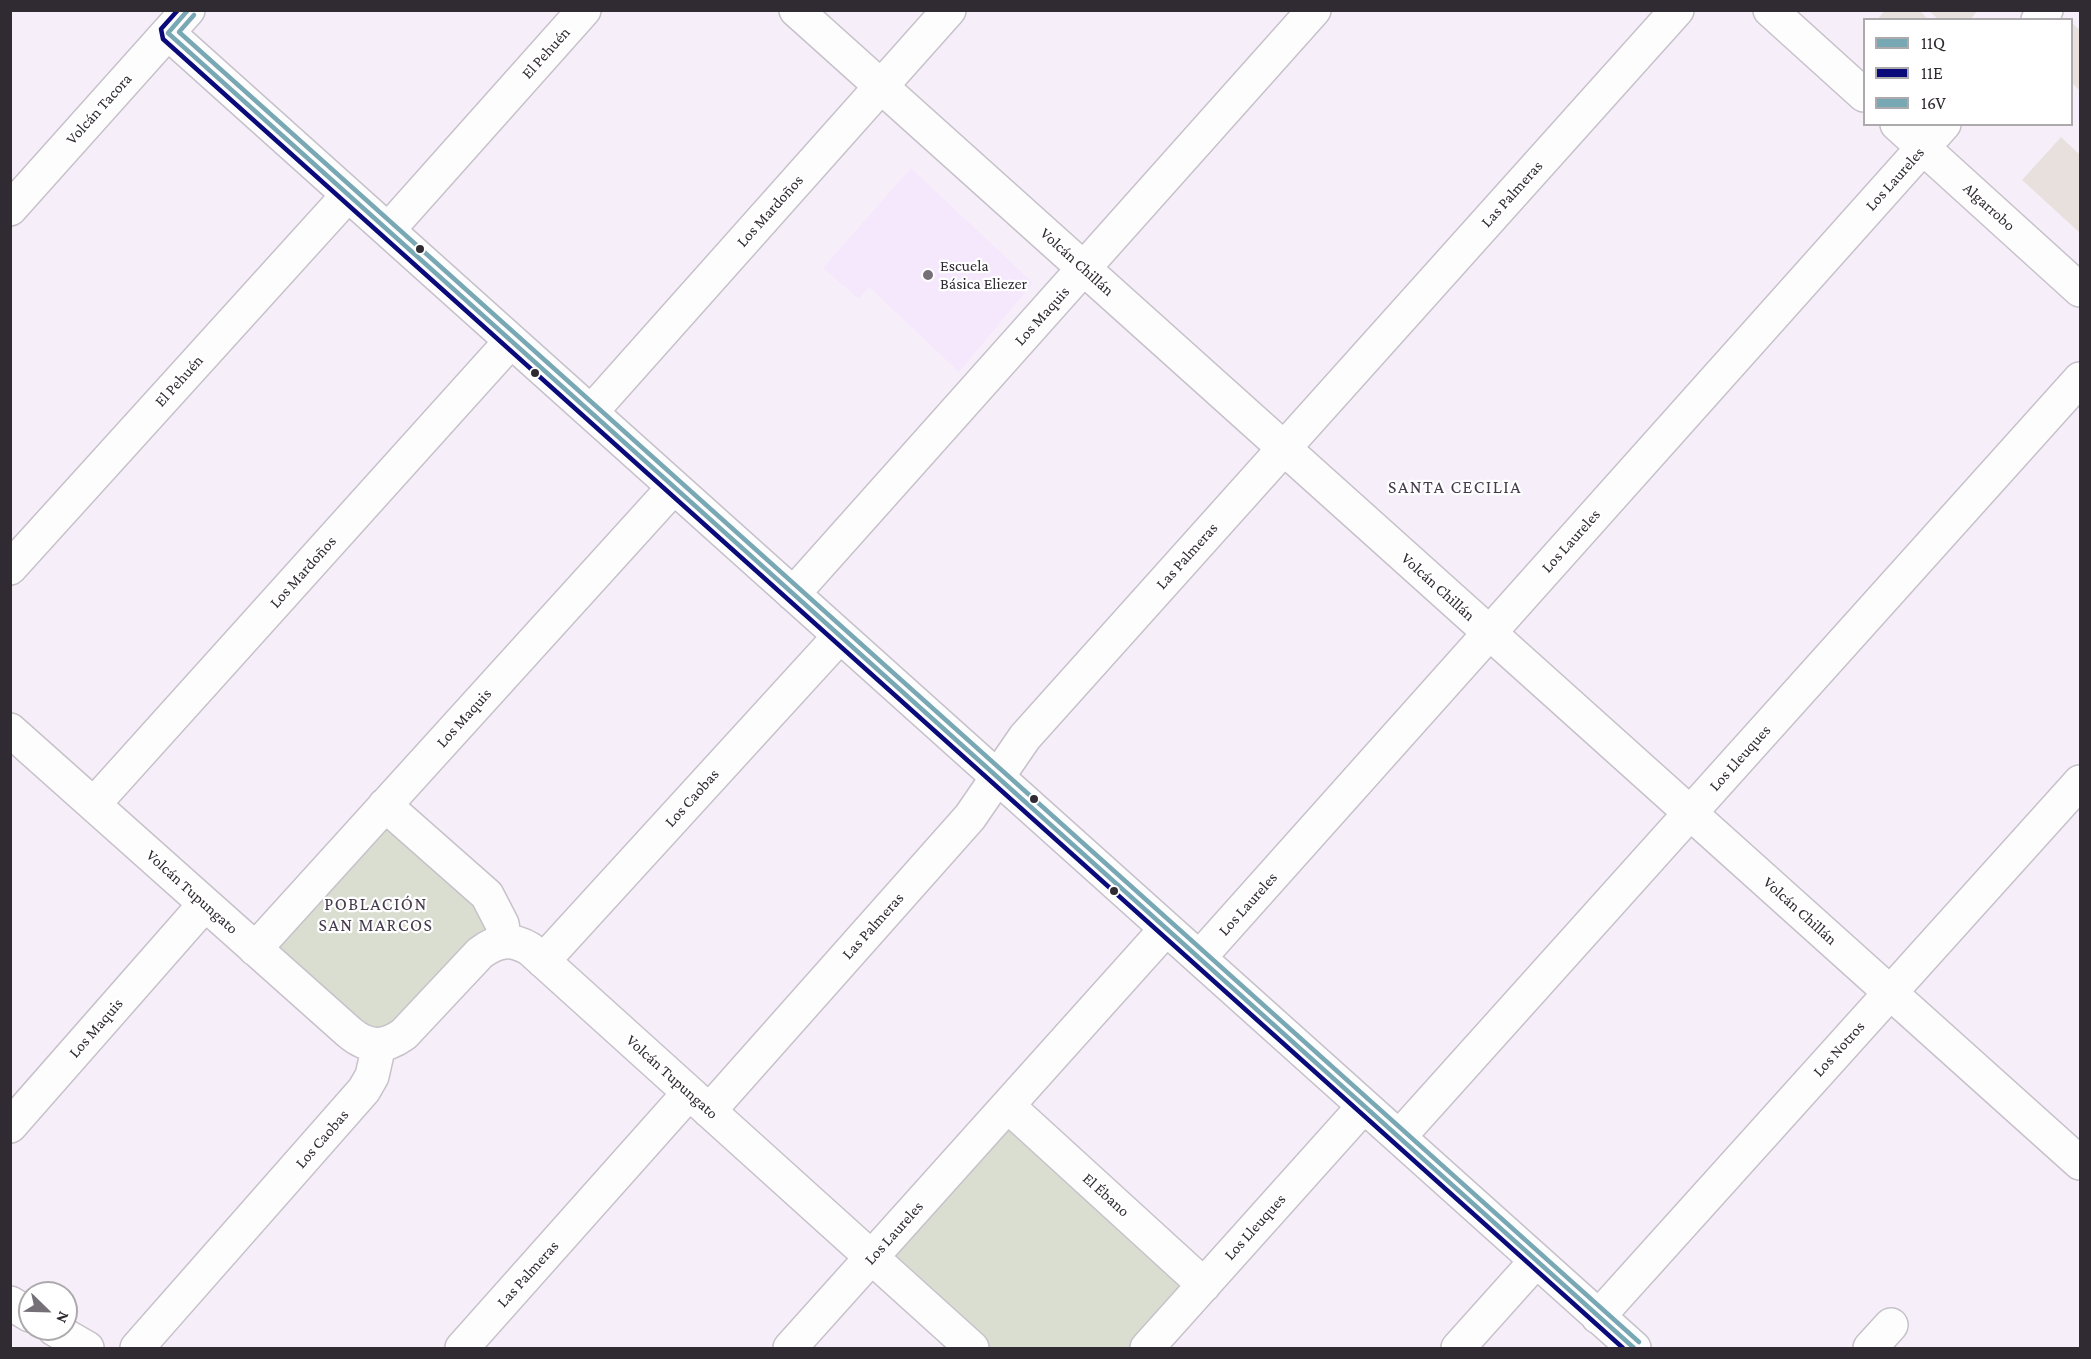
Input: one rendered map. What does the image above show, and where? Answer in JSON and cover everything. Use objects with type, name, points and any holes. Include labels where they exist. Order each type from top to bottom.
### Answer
[{"type":"street","name":"El Pehuén","points":[[388,230],[585,10]]},
{"type":"street","name":"Volcán Chillán","points":[[796,10],[2080,1163]]},
{"type":"street","name":"Los Mardoños","points":[[591,412],[949,10]]},
{"type":"street","name":"Los Maquis","points":[[793,594],[1314,10]]},
{"type":"street","name":"Las Palmeras","points":[[462,1348],[970,817],[1025,737],[1677,10]]},
{"type":"street","points":[[1770,10],[1863,94]]},
{"type":"street","points":[[178,22],[348,195],[1634,1348]]},
{"type":"street","name":"Volcán Tacora","points":[[10,209],[178,22]]},
{"type":"street","name":"Algarrobo","points":[[1903,126],[1933,136],[2080,290]]},
{"type":"street","name":"Los Laureles","points":[[1199,958],[1933,136]]},
{"type":"street","name":"El Pehuén","points":[[10,568],[348,195]]},
{"type":"street","name":"Los Mardoños","points":[[94,804],[511,340]]},
{"type":"street","name":"Los Lleuques","points":[[1399,1137],[2080,379]]},
{"type":"street","name":"Los Maquis","points":[[255,949],[674,487]]},
{"type":"street","name":"Los Caobas","points":[[543,961],[840,636]]},
{"type":"street","name":"Volcán Tupungato","points":[[17,748],[94,804],[359,1041],[379,1045]]},
{"type":"street","name":"Los Notros","points":[[1598,1317],[2080,782]]},
{"type":"street","points":[[379,1045],[393,1042],[404,1034],[480,953],[491,944],[505,940],[502,924],[487,895],[385,805]]},
{"type":"street","name":"Los Maquis","points":[[10,1126],[205,904]]},
{"type":"street","name":"Los Laureles","points":[[790,1348],[1166,929]]},
{"type":"street","name":"Volcán Tupungato","points":[[505,940],[518,942],[543,961],[972,1348]]},
{"type":"street","name":"Los Caobas","points":[[137,1348],[364,1090],[377,1061],[379,1045]]},
{"type":"street","name":"El Ébano","points":[[1008,1106],[1204,1285]]},
{"type":"street","name":"Los Lleuques","points":[[1147,1348],[1364,1106]]},
{"type":"street","points":[[1458,1348],[1536,1261]]},
{"type":"shaded area","name":"Escuela Básica Eliezer","points":[[911,168],[1033,283],[959,372],[869,287],[859,299],[823,268]]},
{"type":"shaded area","points":[[386,810],[496,923],[378,1042],[260,949]]},
{"type":"shaded area","points":[[1009,1111],[1199,1284],[1142,1348],[977,1348],[877,1257]]},
{"type":"building","points":[[1885,10],[1919,10],[1927,18],[1879,18]]},
{"type":"building","points":[[1928,10],[1978,10],[1972,18],[1937,18]]},
{"type":"building","points":[[2073,24],[2080,30],[2080,91],[2073,84]]},
{"type":"building","points":[[2061,137],[2080,155],[2080,233],[2022,180]]},
{"type":"transit line","name":"11E","points":[[178,10],[161,29],[163,39],[1623,1348]]},
{"type":"transit line","name":"11Q","points":[[188,10],[168,33],[1634,1348]]},
{"type":"transit line","name":"16V","points":[[194,15],[179,32],[1639,1342]]},
{"type":"place","name":"Escuela Básica Eliezer","points":[[928,275]]},
{"type":"district","name":"SANTA CECILIA","points":[[1455,487]]},
{"type":"district","name":"POBLACIÓN SAN MARCOS","points":[[376,914]]}]
